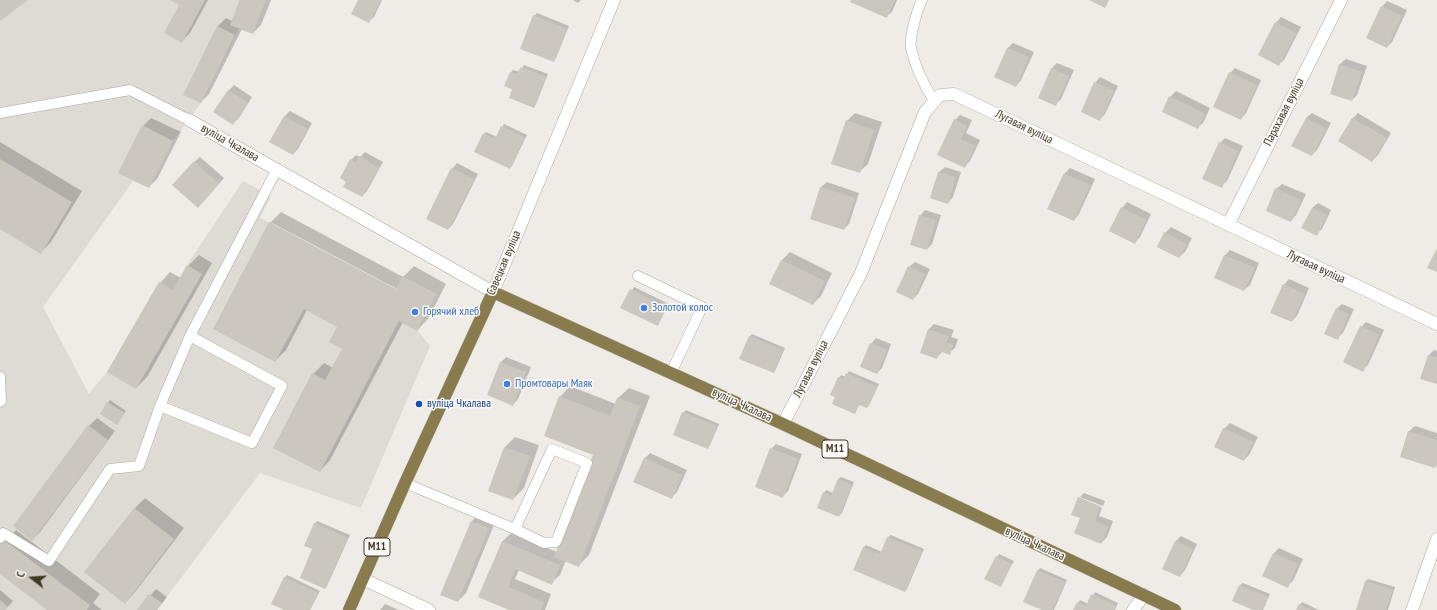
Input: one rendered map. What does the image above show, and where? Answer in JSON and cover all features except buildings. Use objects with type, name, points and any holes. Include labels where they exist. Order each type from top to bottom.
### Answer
[{"type":"highway","name":"вуліца Чкалава","points":[[493,292],[783,424],[1175,610]]},
{"type":"highway","name":"Савецкая вуліца","points":[[349,610],[405,483],[493,292]]},
{"type":"street","name":"Савецкая вуліца","points":[[493,292],[614,0]]},
{"type":"street","name":"Парахавая вуліца","points":[[1228,225],[1341,0]]},
{"type":"street","name":"Лугавая вуліца","points":[[783,424],[861,273],[925,112],[940,95],[954,94],[1437,324]]},
{"type":"street","name":"вуліца Чкалава","points":[[189,120],[493,292]]},
{"type":"street","points":[[1412,610],[1434,554],[1437,539]]},
{"type":"street","points":[[363,579],[430,610]]},
{"type":"street","points":[[1133,610],[1144,595]]},
{"type":"lane","points":[[922,0],[917,12],[910,46],[920,78],[934,101]]},
{"type":"lane","points":[[0,113],[130,90],[189,120]]},
{"type":"lane","points":[[0,538],[3,533],[49,561],[110,469],[140,466],[160,406],[190,336],[277,169]]},
{"type":"lane","points":[[638,276],[702,307],[671,373]]},
{"type":"lane","points":[[160,406],[252,444],[282,386],[190,336]]},
{"type":"lane","points":[[0,378],[0,402]]},
{"type":"lane","points":[[405,483],[515,529],[544,543],[556,542],[587,462],[552,449],[515,529]]},
{"type":"shaded area","points":[[0,0],[266,0],[253,34],[239,29],[201,103],[173,141],[149,188],[133,181],[43,307],[89,394],[107,372],[159,282],[173,290],[187,265],[243,181],[271,196],[260,218],[396,289],[402,276],[437,294],[418,331],[430,346],[361,508],[260,473],[157,610],[0,610]]},
{"type":"place","name":"Золотой колос","points":[[644,308]]},
{"type":"place","name":"Горячий хлеб","points":[[415,312]]},
{"type":"place","name":"Промтовары Маяк","points":[[507,384]]},
{"type":"place","name":"вуліца Чкалава","points":[[419,404]]}]
